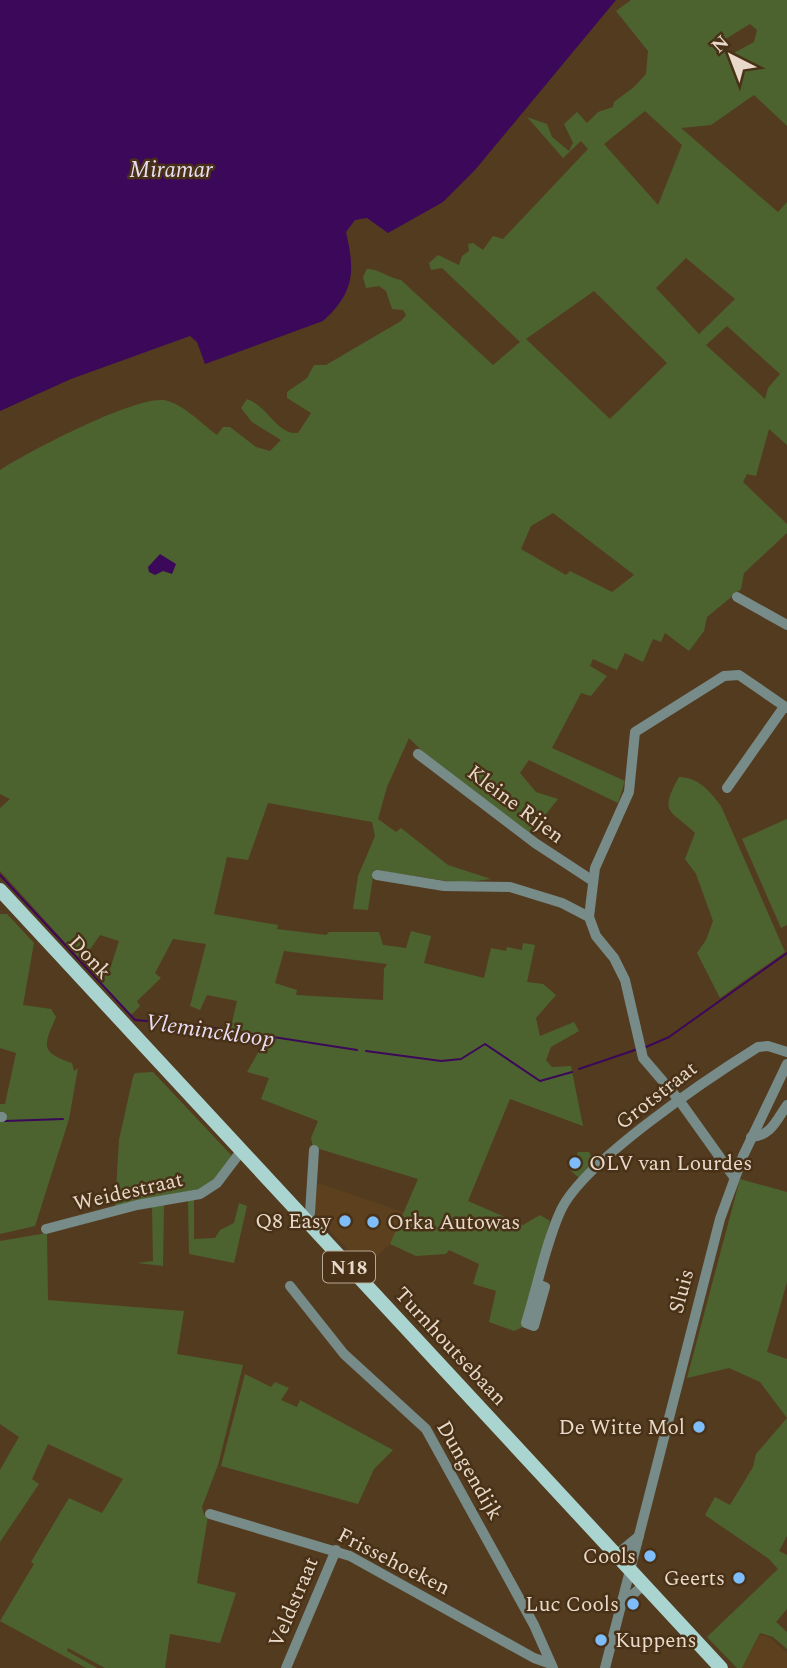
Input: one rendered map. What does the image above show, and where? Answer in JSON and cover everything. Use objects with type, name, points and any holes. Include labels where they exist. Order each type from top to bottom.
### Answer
[{"type":"main road","name":"Donk","points":[[0,890],[150,1052]]},
{"type":"main road","name":"Turnhoutsebaan","points":[[150,1052],[721,1668]]},
{"type":"street","points":[[737,597],[787,625]]},
{"type":"street","points":[[727,788],[786,707],[739,675],[732,674],[724,676],[635,732],[629,792],[593,881],[589,917],[596,936],[614,958],[625,981],[640,1052],[679,1100],[734,1177]]},
{"type":"street","name":"Kleine Rijen","points":[[418,754],[535,843],[593,881]]},
{"type":"street","points":[[377,875],[444,886],[510,887],[562,903],[589,917]]},
{"type":"street","name":"Grotstraat","points":[[538,1284],[558,1218],[567,1201],[599,1164],[679,1100],[758,1047],[768,1045],[787,1052]]},
{"type":"street","name":"Sluis","points":[[605,1668],[698,1303],[734,1177],[787,1064]]},
{"type":"street","points":[[751,1137],[763,1136],[768,1132],[787,1105]]},
{"type":"street","name":"Weidestraat","points":[[46,1229],[138,1205],[200,1194],[217,1183],[242,1150]]},
{"type":"street","points":[[306,1220],[310,1213],[314,1150]]},
{"type":"street","name":"Dungendijk","points":[[290,1286],[344,1354],[426,1429],[534,1625],[552,1666]]},
{"type":"street","name":"Frissehoeken","points":[[210,1514],[336,1550],[552,1666]]},
{"type":"street","points":[[616,1555],[639,1536]]},
{"type":"street","name":"Veldstraat","points":[[286,1668],[336,1550]]},
{"type":"street","points":[[621,1604],[644,1585]]},
{"type":"shaded area","points":[[318,1183],[406,1213],[390,1244],[365,1268],[313,1213]]},
{"type":"shaded area","points":[[760,1635],[769,1637],[787,1653],[787,1668],[742,1668]]},
{"type":"green space","points":[[631,0],[787,0],[787,126],[754,95],[711,125],[681,128],[778,212],[787,202],[787,445],[769,429],[756,476],[747,474],[743,482],[787,524],[787,533],[744,573],[741,589],[707,617],[704,631],[689,651],[665,633],[661,642],[653,639],[643,662],[625,653],[617,670],[593,659],[590,666],[607,676],[591,696],[581,693],[552,748],[625,781],[618,803],[529,760],[520,773],[536,792],[558,799],[530,834],[427,756],[409,738],[387,787],[378,819],[396,832],[401,828],[448,865],[491,879],[461,883],[374,870],[368,910],[353,909],[358,876],[375,836],[372,822],[268,803],[248,860],[227,857],[214,914],[278,925],[277,929],[326,935],[329,932],[379,932],[383,945],[406,948],[411,931],[431,936],[424,963],[484,978],[491,948],[522,950],[523,943],[535,945],[527,982],[543,984],[556,995],[536,1018],[540,1036],[574,1022],[579,1031],[551,1047],[546,1060],[552,1067],[571,1066],[583,1126],[510,1099],[468,1201],[523,1225],[540,1215],[550,1221],[523,1327],[514,1331],[489,1322],[496,1291],[473,1284],[479,1264],[449,1250],[446,1254],[416,1256],[390,1244],[418,1179],[313,1147],[311,1138],[318,1121],[261,1099],[269,1078],[247,1072],[266,1039],[230,1031],[237,1001],[207,995],[200,1010],[190,1006],[206,944],[173,939],[155,973],[161,978],[137,1001],[140,1006],[131,1015],[98,982],[109,972],[119,941],[100,935],[82,961],[0,871],[0,808],[10,799],[0,794],[0,470],[105,416],[148,401],[170,402],[184,409],[217,435],[223,427],[230,427],[256,447],[270,451],[281,440],[252,422],[241,408],[247,399],[284,430],[298,433],[311,413],[287,398],[287,392],[307,378],[314,365],[326,365],[401,321],[406,315],[403,310],[392,309],[386,291],[379,286],[366,288],[363,277],[367,269],[401,280],[493,365],[520,342],[442,268],[431,270],[429,263],[438,255],[459,265],[462,256],[469,251],[468,244],[473,243],[483,250],[493,236],[503,239],[588,149],[581,141],[563,158],[527,117],[547,124],[552,137],[569,151],[573,143],[564,124],[577,112],[587,123],[598,112],[613,107],[614,102],[646,74],[648,51],[616,11]],"holes":[[[750,24],[757,30],[754,42],[732,54],[725,53],[719,43]],[[645,111],[682,145],[658,205],[604,144]],[[686,258],[735,299],[699,334],[656,288]],[[594,291],[667,363],[610,419],[526,339]],[[727,326],[780,374],[768,388],[765,399],[706,345]],[[553,513],[634,575],[612,592],[570,571],[566,575],[521,549],[531,526]],[[284,951],[387,964],[384,969],[383,1000],[296,995],[297,990],[275,983]]]},
{"type":"green space","points":[[679,777],[698,782],[721,806],[785,952],[720,998],[697,953],[706,940],[713,921],[696,874],[685,859],[695,833],[674,815],[669,805],[669,798]]},
{"type":"green space","points":[[787,819],[787,925],[781,928],[742,839]]},
{"type":"green space","points":[[0,914],[7,914],[34,943],[23,1005],[51,1009],[56,1017],[47,1041],[49,1051],[72,1063],[74,1071],[78,1068],[69,1119],[35,1226],[0,1234],[0,1104],[5,1104],[16,1053],[0,1048]]},
{"type":"green space","points":[[153,1072],[232,1156],[208,1187],[115,1207],[119,1140],[133,1077],[135,1073]]},
{"type":"green space","points":[[578,1152],[589,1152],[595,1163],[579,1178],[571,1171]]},
{"type":"green space","points":[[740,1179],[787,1192],[787,1282],[767,1352],[787,1359],[787,1418],[760,1382],[729,1368],[687,1378]]},
{"type":"green space","points":[[188,1199],[194,1199],[194,1239],[215,1238],[220,1230],[234,1223],[239,1203],[247,1206],[234,1263],[189,1254]]},
{"type":"green space","points":[[164,1204],[163,1266],[137,1263],[153,1261],[152,1207]]},
{"type":"green space","points":[[47,1233],[48,1300],[184,1311],[177,1354],[243,1365],[218,1465],[202,1507],[204,1515],[208,1516],[197,1583],[236,1593],[220,1643],[170,1634],[165,1668],[105,1668],[68,1648],[67,1651],[97,1668],[86,1668],[0,1621],[69,1498],[102,1513],[123,1479],[48,1444],[32,1479],[39,1484],[0,1542],[0,1470],[19,1437],[0,1424],[0,1241]]},
{"type":"green space","points":[[245,1374],[271,1387],[275,1382],[289,1388],[281,1400],[297,1407],[300,1400],[393,1450],[374,1469],[358,1504],[221,1466]]},
{"type":"green space","points":[[787,1418],[787,1536],[779,1551],[787,1555],[787,1609],[776,1622],[787,1632],[787,1649],[773,1637],[760,1633],[742,1668],[737,1668],[707,1637],[778,1569],[769,1559],[705,1515],[715,1497],[730,1505],[753,1467],[756,1454]]},
{"type":"water","name":"Miramar","points":[[0,0],[616,0],[475,170],[443,202],[388,233],[367,218],[355,220],[346,232],[351,258],[347,290],[323,321],[205,364],[197,342],[190,336],[71,379],[0,411]]},
{"type":"water","points":[[160,554],[176,564],[172,574],[163,571],[155,575],[149,572],[148,567]]},
{"type":"waterway","name":"Vleminckloop","points":[[0,875],[135,1020],[195,1025],[357,1050]]},
{"type":"waterway","name":"Vleminckloop","points":[[646,1047],[669,1037],[787,953]]},
{"type":"waterway","name":"Vleminckloop","points":[[366,1051],[441,1061],[461,1059],[485,1044],[540,1081],[572,1072]]},
{"type":"waterway","name":"Vleminckloop","points":[[579,1069],[635,1050]]},
{"type":"waterway","points":[[5,1121],[63,1119]]},
{"type":"place","name":"OLV van Lourdes","points":[[575,1163]]},
{"type":"place","name":"Q8 Easy","points":[[345,1221]]},
{"type":"place","name":"Orka Autowas","points":[[373,1222]]},
{"type":"place","name":"De Witte Mol","points":[[699,1427]]},
{"type":"place","name":"Cools","points":[[650,1556]]},
{"type":"place","name":"Geerts","points":[[739,1578]]},
{"type":"place","name":"Luc Cools","points":[[633,1604]]},
{"type":"place","name":"Kuppens","points":[[601,1640]]}]
